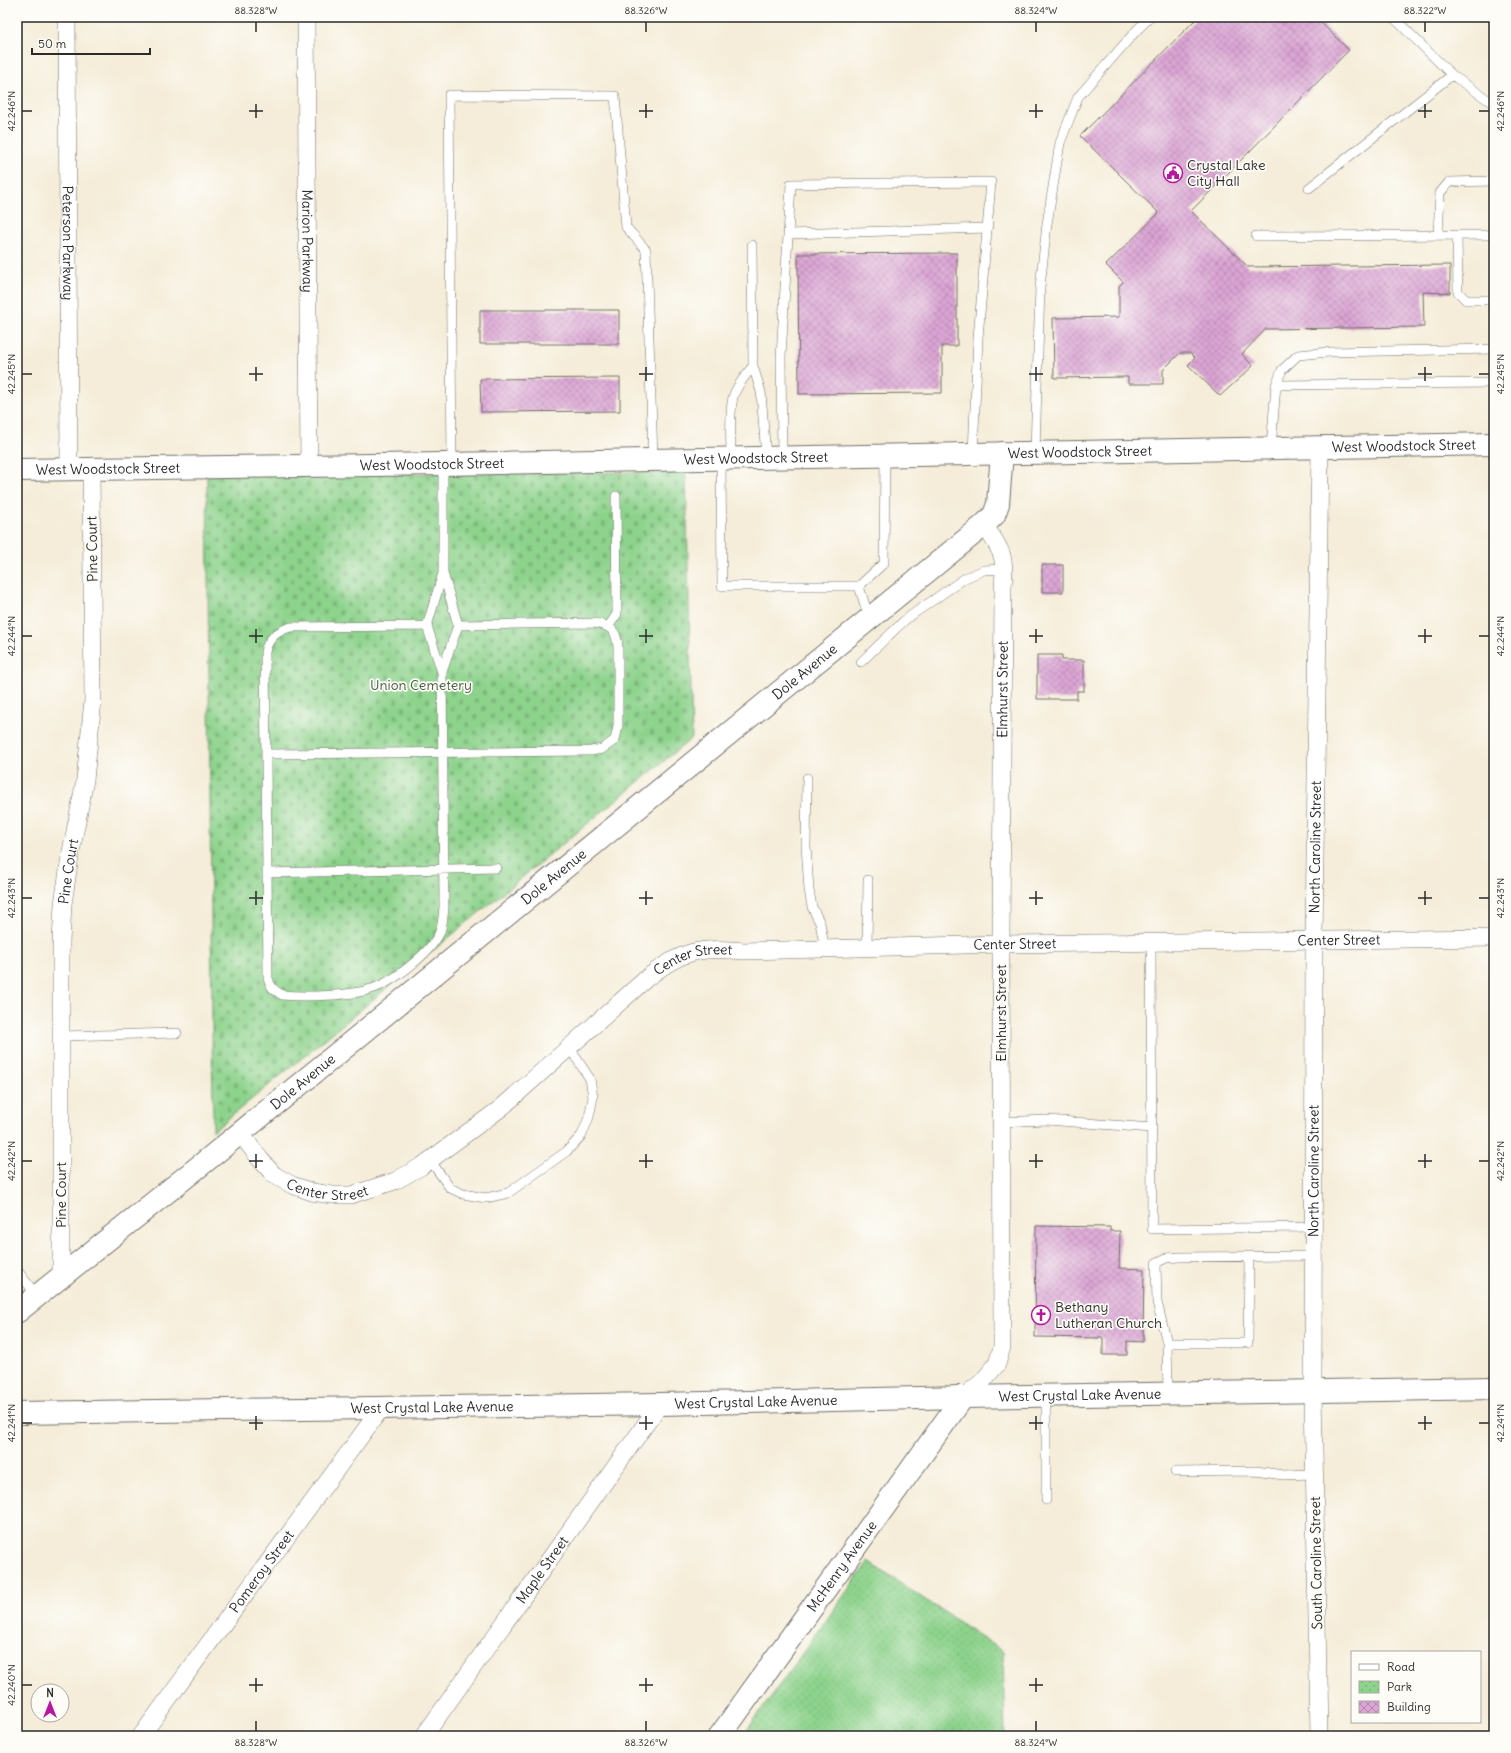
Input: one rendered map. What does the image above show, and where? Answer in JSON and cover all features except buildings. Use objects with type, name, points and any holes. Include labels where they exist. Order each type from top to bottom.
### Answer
[{"type":"street","name":"Peterson Parkway","points":[[67,17],[68,469]]},
{"type":"street","name":"Marion Parkway","points":[[306,17],[309,465]]},
{"type":"street","name":"West Woodstock Street","points":[[17,470],[447,464],[726,457],[1494,444]]},
{"type":"street","name":"North Caroline Street","points":[[1313,1391],[1314,940],[1320,447]]},
{"type":"street","name":"Dole Avenue","points":[[17,1312],[240,1133],[984,525],[994,514],[998,504],[1002,453]]},
{"type":"street","name":"Pine Court","points":[[61,1276],[60,964],[63,904],[70,857],[85,780],[94,700],[91,469]]},
{"type":"street","name":"Elmhurst Street","points":[[963,1397],[982,1382],[997,1364],[1002,1347],[1001,944],[1004,561],[1000,547],[984,525]]},
{"type":"street","name":"Center Street","points":[[240,1133],[274,1175],[292,1185],[312,1192],[332,1195],[351,1195],[395,1180],[430,1160],[501,1108],[664,964],[680,956],[700,950],[720,948],[744,951],[1001,944],[1494,938]]},
{"type":"street","name":"West Crystal Lake Avenue","points":[[17,1413],[660,1404],[1046,1395],[1494,1388]]},
{"type":"street","name":"South Caroline Street","points":[[1313,1391],[1319,1736]]},
{"type":"street","name":"McHenry Avenue","points":[[720,1736],[963,1397]]},
{"type":"street","name":"Maple Street","points":[[424,1736],[660,1404]]},
{"type":"street","name":"Pomeroy Street","points":[[141,1736],[382,1407]]},
{"type":"lane","points":[[1036,452],[1040,286],[1047,224],[1060,143],[1078,97],[1150,17]]},
{"type":"lane","points":[[1393,17],[1452,75],[1494,104]]},
{"type":"lane","points":[[1308,188],[1452,75]]},
{"type":"lane","points":[[427,626],[291,627],[276,633],[266,645],[268,978],[270,985],[275,991],[282,994],[291,996],[362,992],[383,984],[410,965],[430,947],[440,932],[444,907],[442,672],[427,626],[443,573],[447,464],[449,95],[615,96],[626,227],[646,250],[653,459]]},
{"type":"lane","points":[[1438,235],[1440,193],[1449,182],[1494,180]]},
{"type":"lane","points":[[774,457],[782,357],[791,184],[991,182],[978,338],[973,453]]},
{"type":"lane","points":[[788,234],[988,228]]},
{"type":"lane","points":[[1457,235],[1458,292],[1466,300],[1494,300]]},
{"type":"lane","points":[[1256,236],[1494,235]]},
{"type":"lane","points":[[752,245],[753,366],[761,392],[774,457]]},
{"type":"lane","points":[[1271,448],[1276,385],[1282,370],[1298,355],[1329,352],[1494,350]]},
{"type":"lane","points":[[753,366],[742,380],[733,396],[726,457],[722,586],[859,586],[884,563],[885,455]]},
{"type":"lane","points":[[1276,385],[1494,383]]},
{"type":"lane","points":[[608,627],[617,614],[616,496]]},
{"type":"lane","points":[[861,662],[906,619],[965,578],[984,570],[1004,569]]},
{"type":"lane","points":[[442,672],[458,625],[443,573]]},
{"type":"lane","points":[[859,586],[869,618]]},
{"type":"lane","points":[[266,754],[443,751],[591,751],[602,749],[610,745],[615,740],[618,726],[618,647],[617,638],[614,631],[608,627],[593,623],[458,625]]},
{"type":"lane","points":[[807,778],[806,846],[809,890],[812,907],[820,923],[825,949]]},
{"type":"lane","points":[[267,873],[496,868]]},
{"type":"lane","points":[[867,947],[868,880]]},
{"type":"lane","points":[[1151,942],[1152,1229],[1313,1228]]},
{"type":"lane","points":[[61,1036],[177,1033]]},
{"type":"lane","points":[[430,1160],[450,1188],[463,1194],[486,1198],[508,1193],[567,1151],[582,1135],[589,1116],[593,1097],[590,1079],[569,1047]]},
{"type":"lane","points":[[1001,1122],[1047,1120],[1152,1128]]},
{"type":"lane","points":[[1168,1393],[1167,1343],[1157,1302],[1156,1263],[1166,1258],[1179,1257],[1313,1256]]},
{"type":"lane","points":[[1167,1343],[1248,1343],[1249,1257]]},
{"type":"lane","points":[[17,1270],[37,1296]]},
{"type":"lane","points":[[1046,1395],[1046,1500]]},
{"type":"lane","points":[[1175,1472],[1256,1471],[1283,1475],[1314,1474]]},
{"type":"green space","name":"Union Cemetery","points":[[686,472],[692,738],[213,1131],[207,475]]},
{"type":"green space","points":[[868,1562],[1003,1651],[1005,1736],[743,1736]]},
{"type":"place","name":"Crystal Lake City Hall","points":[[1173,173]]},
{"type":"place","name":"Bethany Lutheran Church","points":[[1041,1315]]}]
